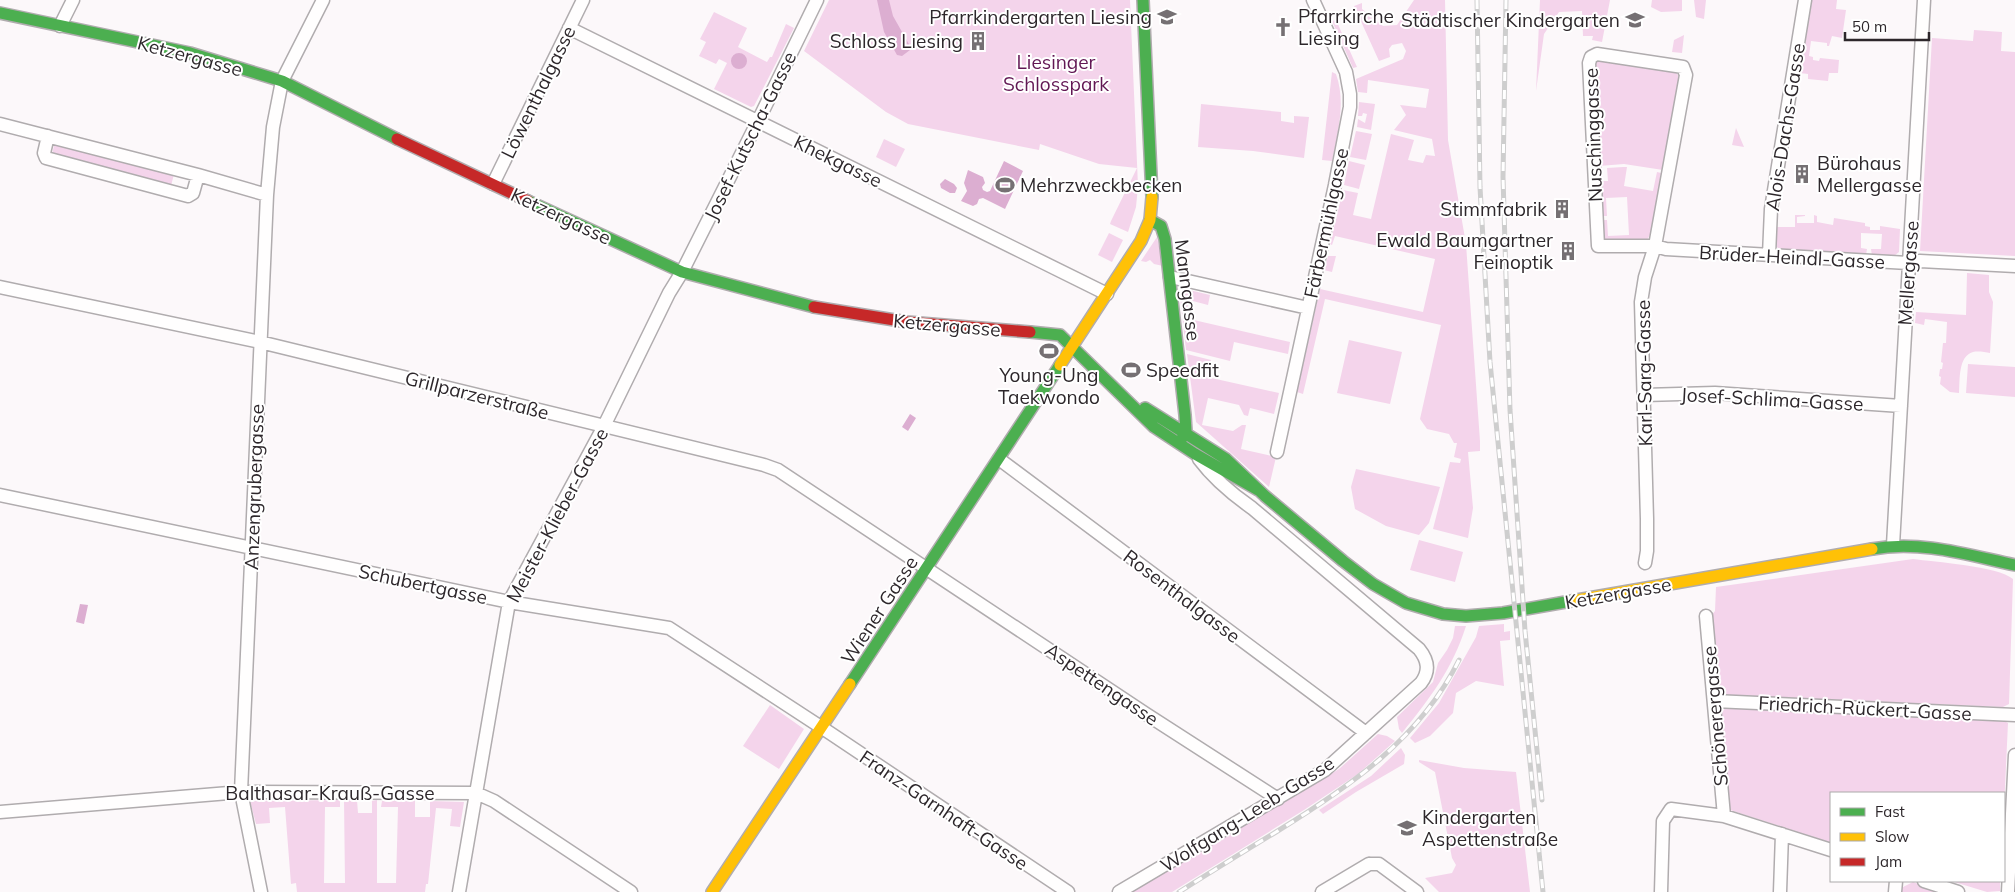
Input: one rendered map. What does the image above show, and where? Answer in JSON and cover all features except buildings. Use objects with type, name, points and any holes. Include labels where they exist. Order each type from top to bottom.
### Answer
[{"type":"main road","points":[[1143,0],[1144,58],[1152,192],[1150,220]]},
{"type":"main road","name":"Ketzergasse","points":[[0,13],[190,52],[282,81],[431,156],[682,272],[803,305],[907,322],[1060,335],[1154,427],[1194,454],[1258,490]]},
{"type":"main road","name":"Manngasse","points":[[1150,220],[1158,224],[1162,230],[1170,277],[1186,431]]},
{"type":"main road","name":"Wiener Gasse","points":[[712,892],[1136,250],[1150,220]]},
{"type":"main road","name":"Ketzergasse","points":[[1119,392],[1186,431],[1238,469],[1258,490],[1363,578],[1392,596],[1440,614],[1461,616],[1503,613],[1893,545],[1927,546],[2015,565]]},
{"type":"main road","points":[[1178,444],[1186,431]]},
{"type":"street","points":[[60,26],[73,0]]},
{"type":"street","name":"Anzengrubergasse","points":[[261,892],[241,792],[267,195],[273,127],[282,81],[323,0]]},
{"type":"street","name":"Löwenthalgasse","points":[[493,184],[583,0]]},
{"type":"street","name":"Josef-Kutscha-Gasse","points":[[682,272],[817,0]]},
{"type":"street","name":"Färbermühlgasse","points":[[1277,452],[1350,107],[1346,72],[1313,0]]},
{"type":"street","name":"Alois-Dachs-Gasse","points":[[1769,255],[1771,209],[1805,0]]},
{"type":"street","name":"Mellergasse","points":[[1893,545],[1924,0]]},
{"type":"street","name":"Khekgasse","points":[[569,28],[1107,294]]},
{"type":"street","name":"Nuschinggasse","points":[[1598,246],[1590,60],[1597,54],[1683,67]]},
{"type":"street","name":"Karl-Sarg-Gasse","points":[[1645,563],[1647,551],[1641,302],[1645,276],[1655,246],[1686,75],[1683,67]]},
{"type":"street","points":[[0,124],[198,175],[267,195]]},
{"type":"street","points":[[48,136],[44,153],[46,158],[188,196],[193,193],[198,175]]},
{"type":"street","name":"Brüder-Heindl-Gasse","points":[[1598,246],[1655,246],[1666,250],[1908,263],[1920,261],[2015,266]]},
{"type":"street","name":"Meister-Klieber-Gasse","points":[[459,892],[509,602],[604,426],[669,293],[682,272]]},
{"type":"street","points":[[1170,277],[1308,308]]},
{"type":"street","name":"Grillparzerstraße","points":[[0,287],[260,342],[778,470],[927,568]]},
{"type":"street","name":"Josef-Schlima-Gasse","points":[[1644,395],[1715,393],[1901,406]]},
{"type":"street","name":"Ketzergasse","points":[[1194,454],[1215,479],[1419,649],[1427,663]]},
{"type":"street","name":"Rosenthalgasse","points":[[999,459],[1366,733]]},
{"type":"street","name":"Schubertgasse","points":[[0,495],[509,602],[669,628],[821,727]]},
{"type":"street","name":"Aspettengasse","points":[[927,568],[1278,799]]},
{"type":"street","name":"Schönerergasse","points":[[1706,616],[1724,816]]},
{"type":"street","name":"Wolfgang-Leeb-Gasse","points":[[1119,892],[1325,770],[1421,682],[1426,674],[1427,663]]},
{"type":"street","name":"Friedrich-Rückert-Gasse","points":[[1714,702],[2015,715]]},
{"type":"street","name":"Franz-Garnhaft-Gasse","points":[[821,727],[1068,892]]},
{"type":"street","points":[[2008,892],[2015,755]]},
{"type":"street","name":"Balthasar-Krauß-Gasse","points":[[0,812],[241,792],[476,793],[494,801],[631,892]]},
{"type":"street","points":[[1661,892],[1663,821],[1671,809],[1724,816],[1830,850]]},
{"type":"street","points":[[1780,892],[1782,834]]},
{"type":"street","points":[[1322,892],[1366,859],[1379,864],[1418,892]]},
{"type":"street","points":[[1927,882],[1958,892]]},
{"type":"green space","name":"Liesinger Schlosspark","points":[[829,0],[1130,0],[1138,186],[1136,207],[1128,232],[1110,224],[1137,168],[1099,164],[1040,144],[1039,150],[908,124],[886,112],[804,51]]},
{"type":"green space","points":[[1414,0],[1445,0],[1448,140],[1466,244],[1480,441],[1480,451],[1468,452],[1473,508],[1468,538],[1433,529],[1450,462],[1460,463],[1461,459],[1454,457],[1457,443],[1454,443],[1449,434],[1427,429],[1420,419],[1441,325],[1325,299],[1303,394],[1297,392],[1320,289],[1423,312],[1435,259],[1335,236],[1332,245],[1330,244],[1343,190],[1358,193],[1353,215],[1371,219],[1391,134],[1414,140],[1408,160],[1423,163],[1426,155],[1435,156],[1432,139],[1394,130],[1406,115],[1400,105],[1426,108],[1429,89],[1368,80],[1367,93],[1358,92],[1356,79],[1403,59],[1406,51],[1402,43],[1392,45],[1389,49],[1390,57],[1379,61],[1354,6],[1362,3],[1362,9],[1383,26],[1397,25]]},
{"type":"green space","points":[[1540,0],[1610,0],[1602,42],[1592,40],[1593,36],[1583,36],[1582,11],[1559,12],[1544,34],[1536,91]]},
{"type":"green space","points":[[1652,0],[1682,0],[1682,11],[1661,12],[1651,7]]},
{"type":"green space","points":[[1694,0],[1706,0],[1704,19],[1696,17]]},
{"type":"green space","points":[[1812,0],[1837,0],[1836,9],[1846,10],[1842,38],[1832,36],[1829,46],[1827,46],[1827,43],[1811,41],[1809,56],[1813,57],[1813,60],[1819,61],[1820,58],[1839,60],[1838,73],[1829,73],[1828,81],[1808,79],[1808,74],[1800,73]]},
{"type":"green space","points":[[714,12],[747,28],[738,47],[767,62],[772,57],[786,24],[794,28],[754,106],[751,107],[714,89],[727,63],[719,59],[716,64],[699,56],[706,42],[700,39]]},
{"type":"green space","points":[[1336,20],[1357,67],[1353,68],[1332,21]]},
{"type":"green space","points":[[1974,30],[2002,32],[2001,51],[2015,52],[2015,256],[1920,251],[1932,38],[1973,41]]},
{"type":"green space","points":[[1684,35],[1682,53],[1672,52],[1674,40]]},
{"type":"green space","points":[[1599,59],[1675,71],[1679,77],[1663,170],[1624,164],[1599,166],[1594,64]]},
{"type":"green space","points":[[1332,72],[1336,74],[1339,85],[1341,106],[1339,128],[1332,161],[1322,160]]},
{"type":"green space","points":[[1359,102],[1375,104],[1371,130],[1357,127],[1358,119],[1365,123],[1367,114],[1363,113],[1362,116],[1358,116]]},
{"type":"green space","points":[[1201,104],[1281,112],[1281,121],[1294,123],[1294,116],[1309,117],[1304,158],[1253,151],[1198,147]]},
{"type":"green space","points":[[1736,128],[1744,147],[1732,145]]},
{"type":"green space","points":[[1356,131],[1372,134],[1366,160],[1350,157]]},
{"type":"green space","points":[[884,139],[905,149],[896,167],[876,157]]},
{"type":"green space","points":[[55,142],[174,174],[171,186],[52,154]]},
{"type":"green space","points":[[1349,161],[1365,165],[1359,189],[1344,185]]},
{"type":"green space","points":[[1627,167],[1624,186],[1653,191],[1657,172],[1661,173],[1652,231],[1647,240],[1607,241],[1603,238],[1601,220],[1607,220],[1608,236],[1629,235],[1627,197],[1606,198],[1607,216],[1601,216],[1600,181],[1608,181],[1607,168]]},
{"type":"green space","points":[[1795,215],[1805,215],[1797,217],[1797,223],[1814,223],[1814,215],[1817,216],[1817,222],[1833,225],[1834,218],[1865,223],[1865,226],[1870,227],[1870,230],[1880,230],[1880,226],[1900,229],[1899,252],[1894,256],[1872,256],[1871,249],[1881,249],[1882,234],[1861,233],[1861,248],[1867,249],[1866,255],[1781,251],[1776,246],[1777,227],[1795,227]]},
{"type":"green space","points":[[1109,233],[1123,240],[1112,262],[1098,255]]},
{"type":"green space","points":[[1157,237],[1163,266],[1154,264],[1150,260],[1146,262],[1141,261]]},
{"type":"green space","points":[[1328,256],[1336,256],[1332,272],[1324,270]]},
{"type":"green space","points":[[1967,273],[1989,275],[1989,292],[1993,302],[1990,353],[1973,352],[1968,354],[1962,363],[1959,393],[1950,392],[1940,384],[1941,377],[1939,376],[1943,363],[1941,362],[1943,343],[1946,343],[1947,322],[1925,319],[1924,325],[1915,323],[1916,312],[1966,315]]},
{"type":"green space","points":[[1185,289],[1210,295],[1208,305],[1189,300],[1185,318],[1290,342],[1288,354],[1234,342],[1230,361],[1186,350],[1180,297],[1181,292]]},
{"type":"green space","points":[[1349,340],[1402,352],[1390,404],[1337,393]]},
{"type":"green space","points":[[1187,354],[1211,360],[1207,377],[1279,393],[1274,414],[1250,408],[1248,416],[1244,415],[1239,405],[1208,398],[1202,425],[1233,431],[1242,425],[1246,425],[1241,449],[1276,457],[1269,487],[1196,422]]},
{"type":"green space","points":[[1968,364],[2015,367],[2015,397],[1966,393]]},
{"type":"green space","points":[[1356,469],[1440,487],[1429,523],[1419,535],[1386,526],[1355,509],[1351,487]]},
{"type":"green space","points":[[1419,540],[1463,552],[1455,582],[1410,570]]},
{"type":"green space","points":[[1913,559],[1980,568],[1994,571],[2013,579],[2009,704],[2003,707],[1724,695],[1717,687],[1711,616],[1715,611],[1716,587]]},
{"type":"green space","points":[[1504,624],[1504,632],[1510,631],[1510,640],[1500,641],[1504,686],[1476,681],[1456,693],[1453,713],[1430,736],[1415,743],[1410,738],[1439,703],[1476,637],[1479,626]]},
{"type":"green space","points":[[1455,626],[1466,626],[1454,656],[1431,695],[1402,733],[1399,729],[1397,717],[1433,682],[1438,663],[1453,638]]},
{"type":"green space","points":[[770,705],[804,729],[779,769],[743,746]]},
{"type":"green space","points":[[1726,707],[2000,719],[2008,723],[2005,792],[1830,792],[1830,843],[1730,810],[1722,712]]},
{"type":"green space","points":[[1378,734],[1387,736],[1395,741],[1358,774],[1304,810],[1172,892],[1132,892],[1339,769]]},
{"type":"green space","points":[[1401,748],[1405,755],[1404,764],[1323,814],[1319,810],[1371,776]]},
{"type":"green space","points":[[1419,760],[1464,768],[1516,772],[1530,892],[1439,892],[1425,878],[1452,873],[1456,865],[1452,858],[1435,772],[1419,762]]},
{"type":"green space","points":[[340,800],[340,807],[325,807],[324,883],[345,883],[344,800],[357,800],[358,813],[372,813],[372,801],[377,800],[377,883],[396,883],[398,807],[381,807],[382,801],[415,801],[415,817],[430,817],[430,801],[464,802],[460,827],[450,826],[452,809],[436,808],[428,884],[426,884],[425,892],[297,892],[296,883],[291,884],[285,807],[269,808],[270,823],[256,824],[250,801]]},
{"type":"green space","points":[[1913,882],[1940,892],[1899,892],[1899,889]]},
{"type":"green space","points":[[1954,882],[2000,882],[2000,891],[1987,892]]},
{"type":"shaded area","points":[[877,0],[889,0],[893,16],[910,46],[910,50],[902,56],[897,55],[884,32]]},
{"type":"shaded area","points":[[739,53],[747,61],[739,69],[731,61]]},
{"type":"shaded area","name":"Mehrzweckbecken","points":[[1004,161],[1023,171],[1005,209],[983,198],[979,199],[977,204],[973,206],[961,201],[967,191],[964,183],[968,170],[983,177],[985,183],[982,187],[987,192],[990,191]]},
{"type":"shaded area","points":[[945,179],[957,188],[955,193],[950,193],[941,188],[940,184]]},
{"type":"shaded area","points":[[910,414],[916,418],[908,431],[902,427]]},
{"type":"shaded area","points":[[80,604],[88,605],[84,624],[76,622]]},
{"type":"railway","points":[[1477,0],[1480,187],[1490,362],[1543,892]]},
{"type":"railway","points":[[1506,0],[1503,177],[1510,410],[1525,631],[1542,800]]},
{"type":"railway","points":[[1179,892],[1303,815],[1356,779],[1380,759],[1424,714],[1443,688],[1459,660]]},
{"type":"traffic: fast","points":[[1143,0],[1152,197]]},
{"type":"traffic: fast","points":[[0,13],[190,53],[282,81],[397,139]]},
{"type":"traffic: fast","points":[[528,201],[682,272],[814,307]]},
{"type":"traffic: fast","points":[[1150,220],[1161,226],[1165,239],[1185,415],[1186,431],[1181,440]]},
{"type":"traffic: fast","points":[[1030,332],[1060,335],[1154,427],[1195,454],[1258,490]]},
{"type":"traffic: fast","points":[[850,684],[1060,365]]},
{"type":"traffic: fast","points":[[1145,408],[1226,459],[1265,496],[1343,561],[1373,584],[1406,603],[1443,614],[1466,616],[1503,613],[1577,600]]},
{"type":"traffic: fast","points":[[1872,549],[1908,546],[1926,547],[2015,565]]},
{"type":"traffic: slow","points":[[1060,365],[1141,241],[1150,220],[1152,197]]},
{"type":"traffic: slow","points":[[1577,600],[1872,549]]},
{"type":"traffic: slow","points":[[712,892],[850,684]]},
{"type":"traffic: jam","points":[[397,139],[528,201]]},
{"type":"traffic: jam","points":[[814,307],[907,322],[1030,332]]},
{"type":"place","name":"Pfarrkindergarten Liesing","points":[[1167,17]]},
{"type":"place","name":"Städtischer Kindergarten","points":[[1635,20]]},
{"type":"place","name":"Pfarrkirche Liesing","points":[[1283,27]]},
{"type":"place","name":"Schloss Liesing","points":[[978,41]]},
{"type":"place","name":"Bürohaus Mellergasse","points":[[1802,174]]},
{"type":"place","name":"Mehrzweckbecken","points":[[1005,185]]},
{"type":"place","name":"Stimmfabrik","points":[[1562,209]]},
{"type":"place","name":"Ewald Baumgartner Feinoptik","points":[[1568,251]]},
{"type":"place","name":"Young-Ung Taekwondo","points":[[1049,351]]},
{"type":"place","name":"Speedfit","points":[[1131,370]]},
{"type":"place","name":"Kindergarten Aspettenstraße","points":[[1407,828]]}]
